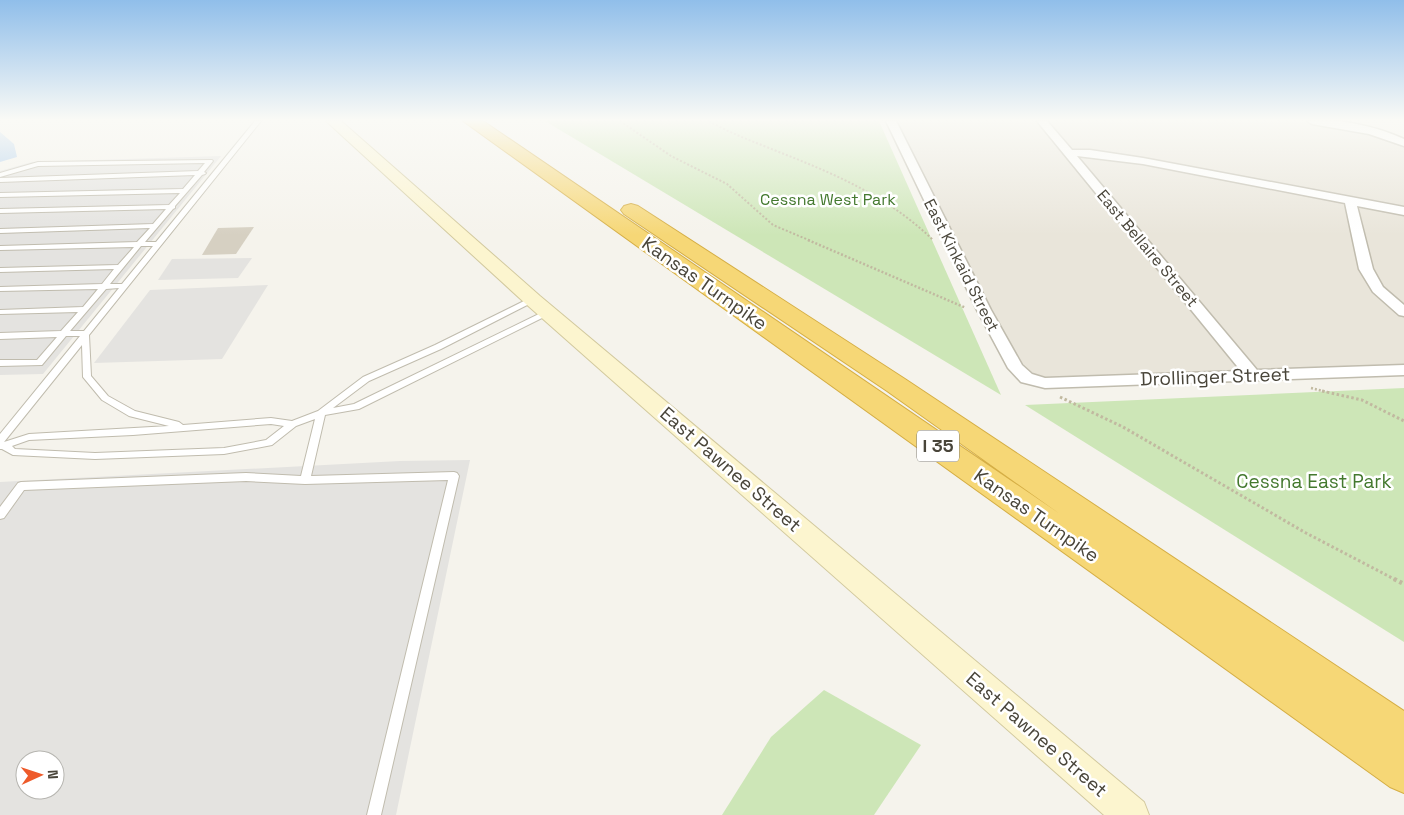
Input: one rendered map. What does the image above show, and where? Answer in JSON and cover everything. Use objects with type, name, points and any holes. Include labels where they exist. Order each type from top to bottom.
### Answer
[{"type":"highway","name":"Kansas Turnpike","points":[[526,159],[1404,773]]},
{"type":"highway","name":"Kansas Turnpike","points":[[554,159],[896,385],[1404,734]]},
{"type":"main road","name":"East Pawnee Street","points":[[376,159],[540,306],[1131,815]]},
{"type":"street","name":"East Kinkaid Street","points":[[910,159],[984,310],[1016,368],[1027,378]]},
{"type":"street","name":"East Bellaire Street","points":[[1074,159],[1253,375]]},
{"type":"street","points":[[1136,159],[1404,211]]},
{"type":"street","points":[[1350,200],[1366,269],[1378,289],[1404,312]]},
{"type":"street","name":"Drollinger Street","points":[[1027,378],[1045,382],[1404,370]]},
{"type":"lane","points":[[2,444],[85,333],[227,159]]},
{"type":"lane","points":[[0,175],[38,164],[210,161],[102,286],[39,363],[0,363]]},
{"type":"lane","points":[[0,180],[216,173]]},
{"type":"lane","points":[[0,195],[184,191]]},
{"type":"lane","points":[[0,211],[188,206]]},
{"type":"lane","points":[[0,231],[154,226]]},
{"type":"lane","points":[[0,248],[158,244]]},
{"type":"lane","points":[[0,270],[119,267]]},
{"type":"lane","points":[[0,289],[124,286]]},
{"type":"lane","points":[[2,444],[13,452],[95,456],[224,451],[269,443],[293,424],[320,413],[356,406],[540,306]]},
{"type":"lane","points":[[305,480],[320,413],[366,379],[438,347],[540,306]]},
{"type":"lane","points":[[0,312],[83,309]]},
{"type":"lane","points":[[0,336],[85,333]]},
{"type":"lane","points":[[85,333],[87,376],[105,398],[132,414],[189,428]]},
{"type":"lane","points":[[2,444],[29,437],[189,428],[271,421],[293,424]]},
{"type":"lane","points":[[0,515],[21,486],[246,477],[305,480],[454,476],[374,815]]},
{"type":"path","points":[[795,159],[863,187],[900,209],[933,240]]},
{"type":"path","points":[[1288,374],[1298,385],[1362,400],[1404,421]]},
{"type":"shaded area","points":[[219,159],[43,374],[0,375],[0,171],[32,162]]},
{"type":"shaded area","points":[[907,159],[1404,159],[1404,368],[1027,378]]},
{"type":"shaded area","points":[[252,258],[238,278],[158,280],[172,259]]},
{"type":"shaded area","points":[[268,285],[222,359],[94,363],[150,290]]},
{"type":"shaded area","points":[[470,460],[396,815],[0,815],[0,482],[400,461]]},
{"type":"green space","name":"Cessna West Park","points":[[608,159],[896,159],[1001,395]]},
{"type":"green space","name":"Cessna East Park","points":[[1404,388],[1404,642],[1025,405]]},
{"type":"green space","points":[[824,690],[921,745],[874,815],[722,815],[771,737]]},
{"type":"building","points":[[254,227],[236,254],[202,255],[218,228]]}]
